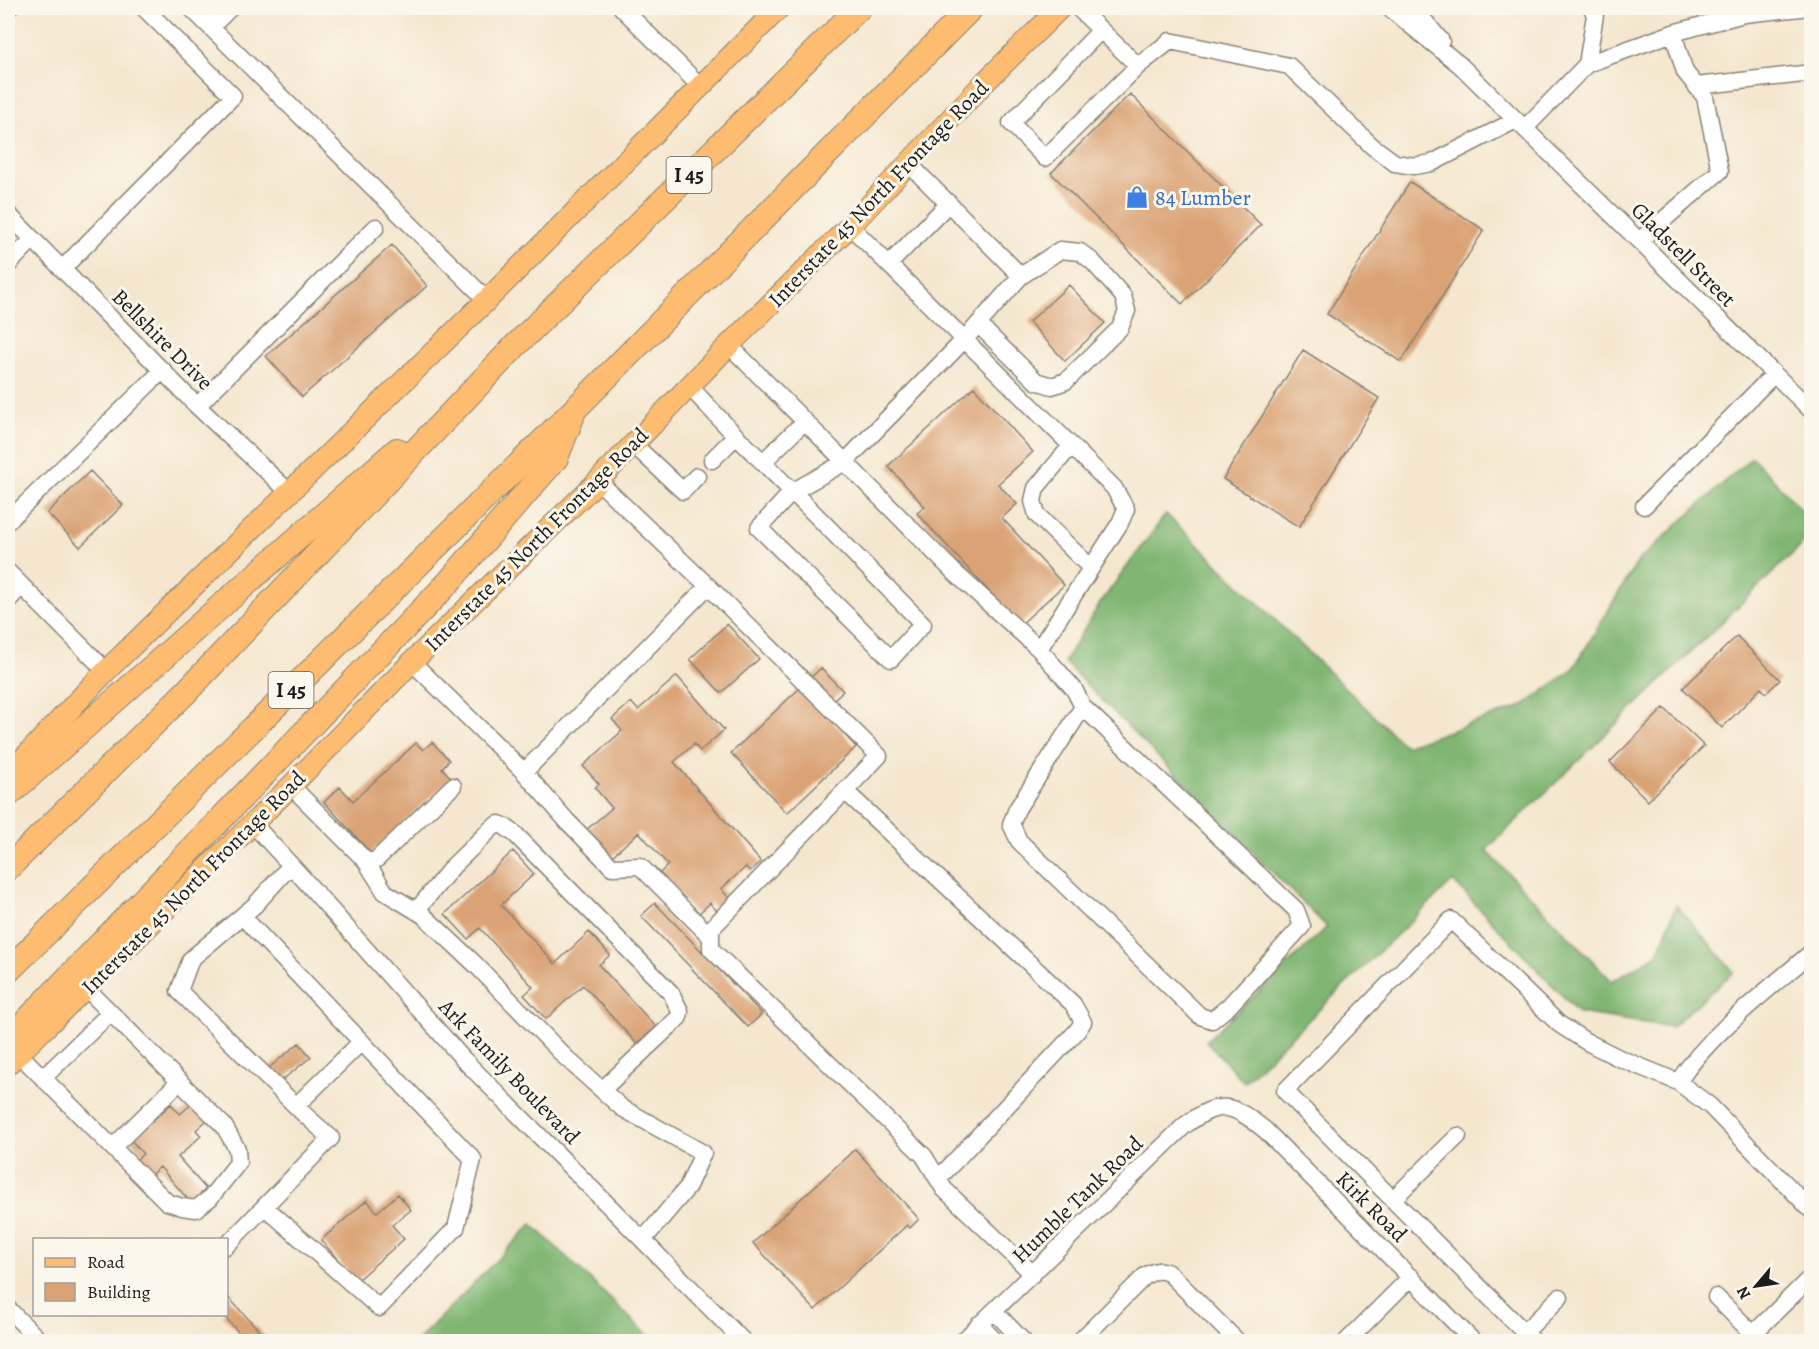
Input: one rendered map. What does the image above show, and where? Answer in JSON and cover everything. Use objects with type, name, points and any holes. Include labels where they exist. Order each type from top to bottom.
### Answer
[{"type":"highway","name":"I 45","points":[[8,868],[186,693],[518,344],[860,8]]},
{"type":"highway","name":"I 45","points":[[8,971],[575,409],[971,8]]},
{"type":"highway","points":[[8,795],[518,344]]},
{"type":"highway","points":[[11,1055],[13,1035],[447,584],[556,458],[575,409]]},
{"type":"main road","points":[[8,775],[106,671],[487,300],[779,8]]},
{"type":"main road","name":"Interstate 45 North Frontage Road","points":[[11,1055],[86,988],[291,786],[412,662],[598,481],[729,345],[850,226],[983,84],[1059,8]]},
{"type":"street","points":[[62,269],[233,96],[144,8]]},
{"type":"street","points":[[191,8],[487,300]]},
{"type":"street","points":[[211,27],[230,8]]},
{"type":"street","points":[[622,8],[700,86]]},
{"type":"street","points":[[1078,8],[1138,66]]},
{"type":"street","name":"Gladstell Street","points":[[1389,8],[1460,65],[1812,411]]},
{"type":"street","name":"Gladstell Street","points":[[1414,8],[1460,65]]},
{"type":"street","points":[[1427,8],[1460,65]]},
{"type":"street","points":[[1587,64],[1595,15],[1592,8]]},
{"type":"street","points":[[1101,30],[1011,123],[1045,158],[1138,66],[1170,41],[1289,66],[1372,146],[1395,163],[1414,166],[1432,163],[1520,124],[1587,64],[1743,11],[1801,8]]},
{"type":"street","points":[[1639,241],[1720,171],[1705,98],[1685,72],[1673,33]]},
{"type":"street","points":[[1696,86],[1812,74]]},
{"type":"street","points":[[909,164],[1021,276]]},
{"type":"street","points":[[889,264],[949,203]]},
{"type":"street","name":"Bellshire Drive","points":[[8,213],[197,406],[290,493]]},
{"type":"street","points":[[850,226],[1114,488],[1126,509],[1120,523],[1039,649]]},
{"type":"street","points":[[197,406],[376,227]]},
{"type":"street","points":[[8,265],[33,239]]},
{"type":"street","points":[[689,386],[736,436],[763,462],[792,492],[923,624],[891,659],[759,528],[792,492],[845,462],[965,339],[978,324],[1021,276],[1060,250],[1080,252],[1092,261],[1123,296],[1127,311],[1120,328],[1066,381],[1052,386],[1036,381],[978,324]]},
{"type":"street","points":[[729,345],[954,572],[1039,649],[1074,689],[1083,707],[1296,910],[1302,926],[1229,1006],[1212,1020],[1200,1016],[1019,841],[1011,824],[1017,809],[1083,707]]},
{"type":"street","points":[[8,521],[163,370]]},
{"type":"street","points":[[1644,506],[1774,374]]},
{"type":"street","points":[[763,462],[804,422]]},
{"type":"street","points":[[712,460],[736,436]]},
{"type":"street","points":[[633,444],[682,491],[697,476]]},
{"type":"street","points":[[1071,446],[1036,488],[1033,501],[1037,515],[1091,568]]},
{"type":"street","points":[[598,481],[708,586],[879,756],[711,929],[711,949],[924,1156],[944,1189],[1033,1274]]},
{"type":"street","points":[[8,572],[106,671]]},
{"type":"street","points":[[8,601],[21,586]]},
{"type":"street","points":[[524,771],[708,586]]},
{"type":"street","points":[[412,662],[524,771],[567,821],[612,867],[640,866],[711,937]]},
{"type":"street","points":[[291,786],[364,860],[385,892],[423,915],[476,965],[565,1057],[622,1108],[703,1153],[687,1188],[643,1240]]},
{"type":"street","points":[[364,860],[372,862],[377,859],[453,786]]},
{"type":"street","points":[[845,791],[1073,1004],[1083,1022],[938,1179]]},
{"type":"street","name":"Ark Family Boulevard","points":[[253,824],[464,1060],[744,1341]]},
{"type":"street","points":[[416,911],[453,866],[493,827],[499,824],[515,834],[671,993],[680,1011],[679,1017],[602,1090]]},
{"type":"street","points":[[228,1244],[331,1138],[179,991],[191,960],[255,905],[291,865]]},
{"type":"street","points":[[242,916],[473,1159],[456,1228],[379,1308],[265,1207]]},
{"type":"street","points":[[1560,1297],[1530,1337],[1286,1091],[1451,920],[1559,1024],[1587,1042],[1619,1058],[1678,1082],[1710,1106],[1812,1211]]},
{"type":"street","points":[[1678,1082],[1707,1044],[1812,952]]},
{"type":"street","points":[[11,1055],[43,1078],[167,1202],[196,1209],[210,1198],[238,1163],[237,1149],[224,1126],[86,988]]},
{"type":"street","points":[[43,1078],[110,1013]]},
{"type":"street","points":[[296,1106],[361,1042]]},
{"type":"street","points":[[113,1147],[180,1081]]},
{"type":"street","name":"Humble Tank Road","points":[[962,1341],[1184,1126],[1201,1113],[1217,1107],[1232,1108]]},
{"type":"street","name":"Kirk Road","points":[[1232,1108],[1265,1130],[1474,1341]]},
{"type":"street","points":[[1394,1199],[1458,1136]]},
{"type":"street","points":[[1079,1341],[1145,1276],[1152,1271],[1162,1270],[1170,1275],[1238,1341]]},
{"type":"street","points":[[1716,1297],[1749,1337],[1812,1276]]},
{"type":"street","points":[[1346,1341],[1411,1277]]},
{"type":"street","points":[[8,1309],[41,1341]]},
{"type":"street","points":[[994,1311],[1024,1341]]},
{"type":"street","points":[[979,1324],[996,1341]]},
{"type":"green space","points":[[1752,457],[1811,520],[1811,536],[1486,850],[1612,981],[1658,954],[1676,905],[1734,972],[1671,1027],[1579,1013],[1453,881],[1244,1082],[1206,1041],[1327,927],[1064,662],[1101,602],[1166,514],[1405,746],[1523,706],[1573,669],[1638,561]]},
{"type":"green space","points":[[532,1224],[654,1341],[417,1341]]},
{"type":"building","points":[[1130,94],[1261,225],[1182,304],[1051,173]]},
{"type":"building","points":[[1410,182],[1484,230],[1401,362],[1327,314]]},
{"type":"building","points":[[392,245],[427,286],[302,397],[266,356]]},
{"type":"building","points":[[1069,285],[1105,323],[1065,361],[1029,322]]},
{"type":"building","points":[[1303,350],[1379,398],[1299,527],[1223,479]]},
{"type":"building","points":[[974,387],[1033,452],[998,484],[1017,504],[1002,518],[1064,585],[1020,625],[917,513],[925,507],[888,466]]},
{"type":"building","points":[[90,471],[123,505],[80,547],[47,513]]},
{"type":"building","points":[[727,624],[759,659],[721,693],[690,659]]},
{"type":"building","points":[[1737,636],[1780,680],[1766,693],[1761,688],[1722,728],[1683,688]]},
{"type":"building","points":[[821,668],[843,691],[822,710],[856,747],[787,813],[731,753]]},
{"type":"building","points":[[677,676],[724,730],[700,751],[694,744],[674,762],[761,862],[750,871],[746,867],[721,889],[731,900],[717,911],[710,903],[697,915],[660,873],[668,865],[639,832],[610,858],[586,830],[612,808],[595,788],[599,784],[583,766],[622,731],[612,719],[631,702],[638,710]]},
{"type":"building","points":[[1664,708],[1704,746],[1648,801],[1610,762]]},
{"type":"building","points":[[432,742],[449,760],[442,768],[451,778],[371,853],[324,802],[340,787],[353,801],[416,743],[423,750]]},
{"type":"building","points":[[513,851],[534,874],[501,905],[555,964],[589,932],[610,955],[599,965],[656,1027],[637,1044],[583,985],[546,1019],[524,995],[533,987],[480,928],[468,939],[445,914]]},
{"type":"building","points":[[655,903],[762,1014],[748,1027],[641,916]]},
{"type":"building","points":[[299,1043],[311,1057],[276,1085],[265,1071]]},
{"type":"building","points":[[193,1103],[207,1120],[196,1130],[201,1136],[178,1157],[206,1189],[191,1203],[160,1167],[148,1177],[134,1162],[143,1154],[131,1140],[171,1104],[180,1114]]},
{"type":"building","points":[[855,1149],[919,1219],[910,1228],[907,1225],[815,1310],[753,1243]]},
{"type":"building","points":[[398,1194],[411,1210],[392,1225],[404,1239],[356,1281],[321,1240],[367,1200],[377,1212]]},
{"type":"building","points":[[228,1297],[270,1342],[247,1342],[224,1316],[228,1316]]},
{"type":"place","name":"84 Lumber","points":[[1137,197]]}]
